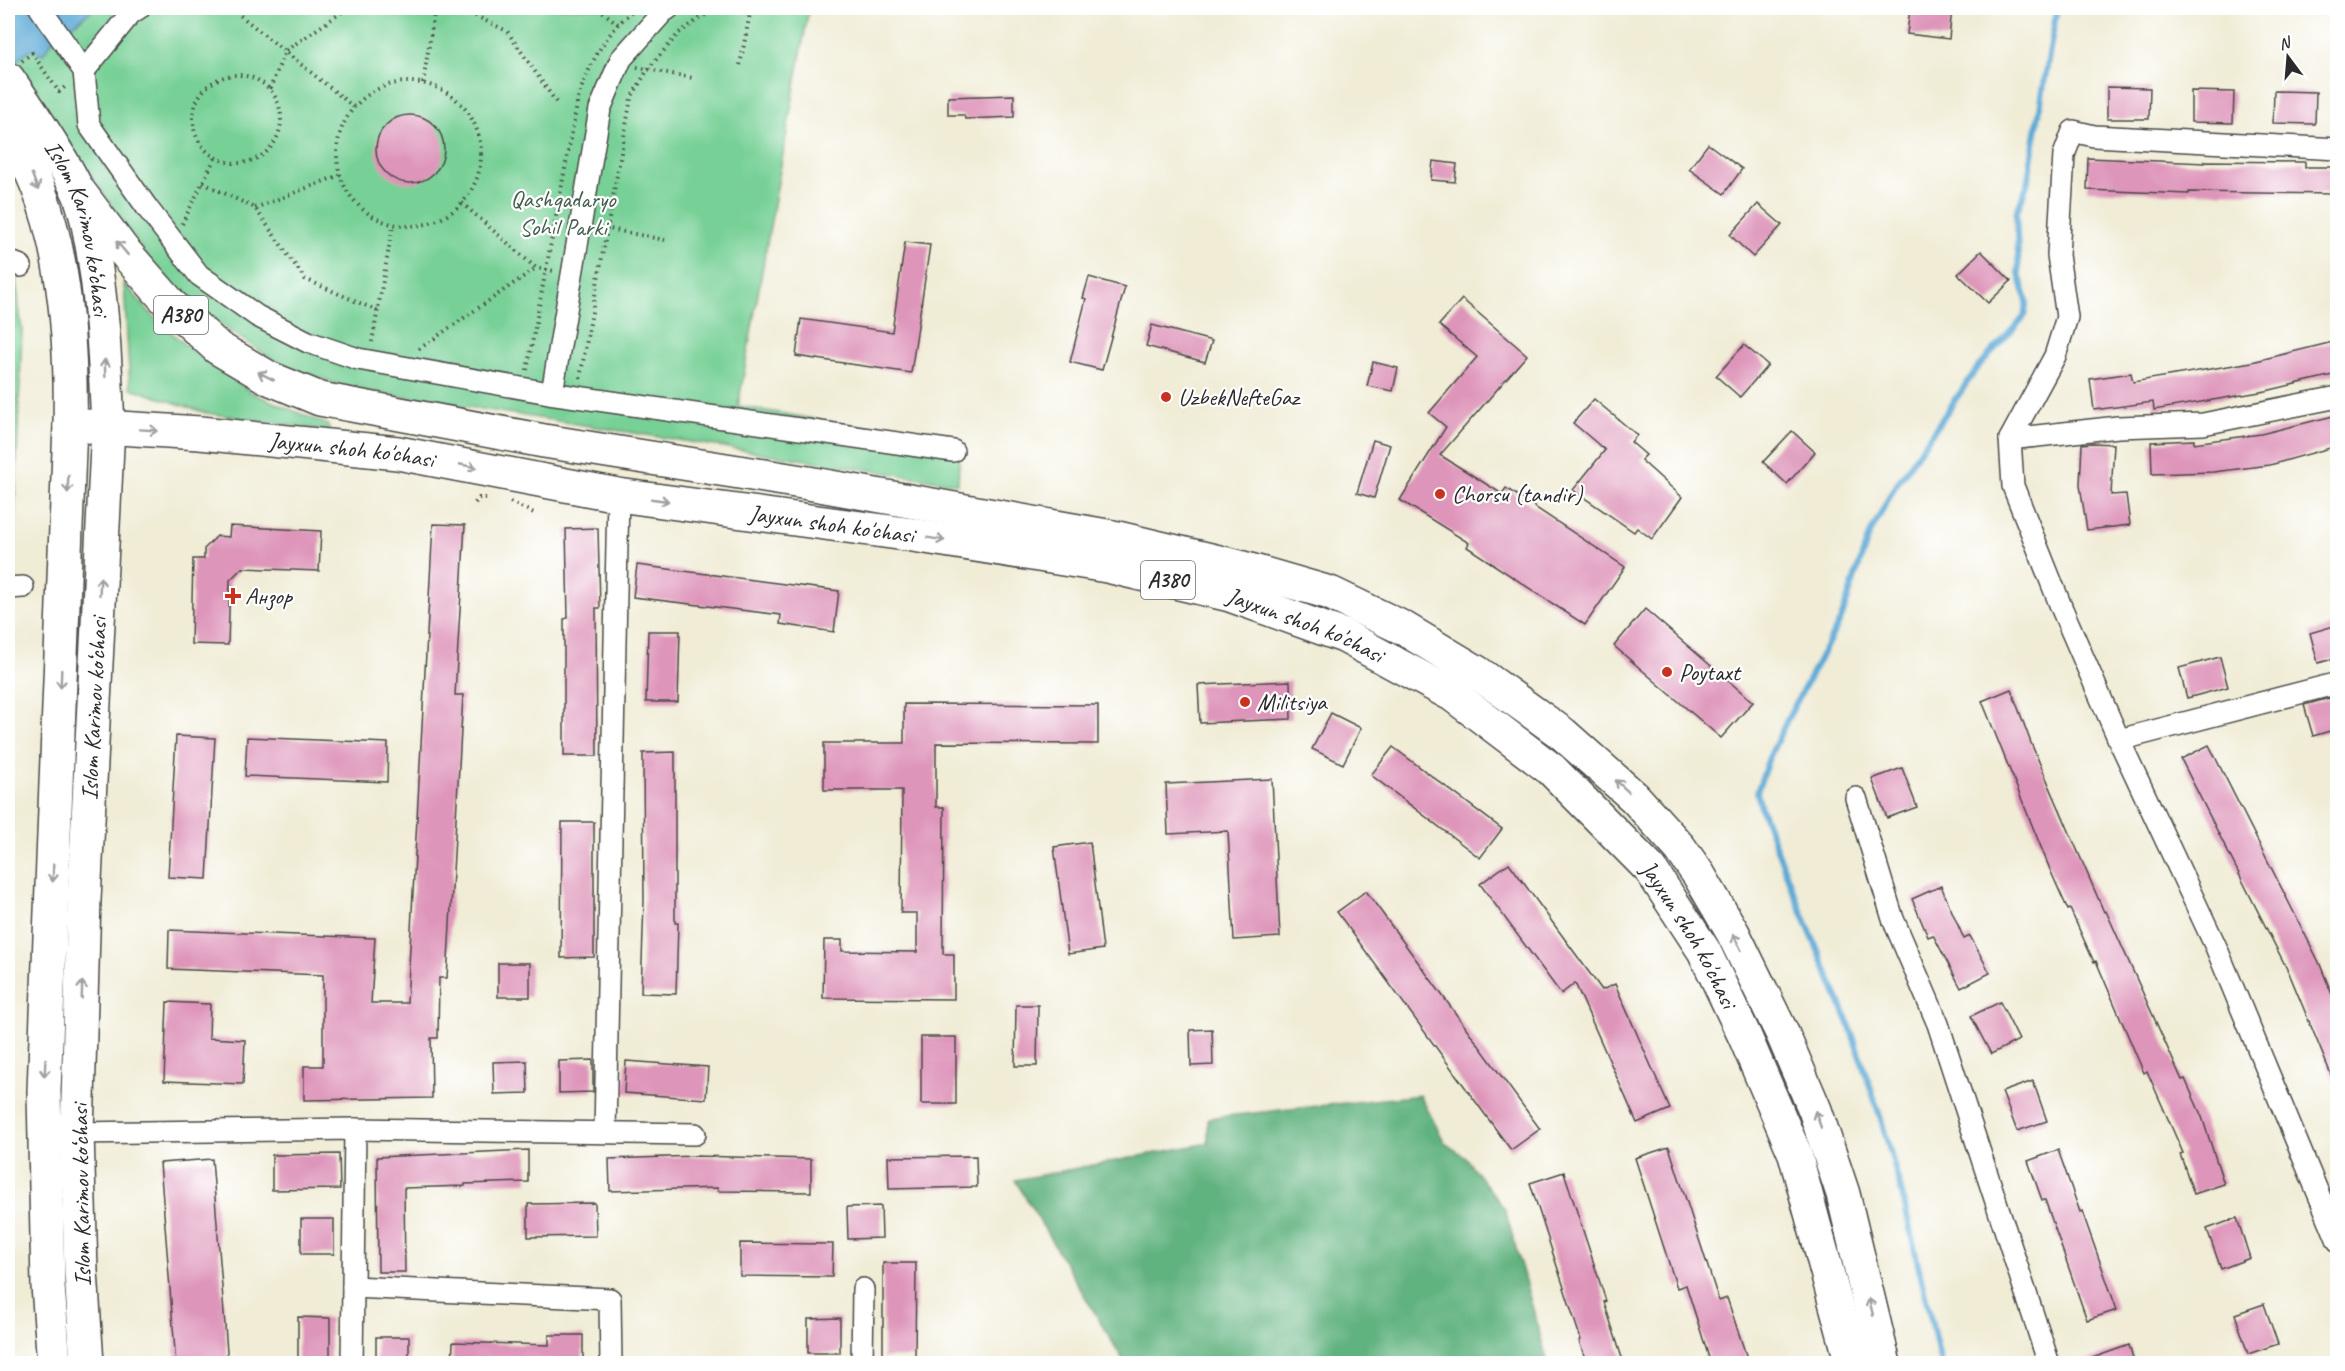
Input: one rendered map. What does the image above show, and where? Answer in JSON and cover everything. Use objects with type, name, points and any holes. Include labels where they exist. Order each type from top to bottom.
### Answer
[{"type":"main road","name":"Islom Karimov ko‘chasi","points":[[16,91],[77,189],[89,229],[98,272],[104,332],[108,427],[84,900],[77,1133],[81,1271],[87,1364]]},
{"type":"main road","name":"Islom Karimov ko‘chasi","points":[[8,131],[23,152],[50,223],[67,315],[71,378],[44,1091],[48,1286],[54,1364]]},
{"type":"main road","name":"Jayxun shoh ko'chasi","points":[[77,189],[122,249],[172,306],[218,348],[269,378],[320,399],[544,441],[820,485],[1118,538],[1236,566],[1330,593],[1403,628],[1478,673],[1563,734],[1635,798],[1680,848],[1699,875],[1732,933],[1773,1015],[1815,1110],[1843,1194],[1884,1364]]},
{"type":"main road","points":[[398,453],[407,417]]},
{"type":"main road","name":"Jayxun shoh ko'chasi","points":[[70,425],[200,433],[398,453],[618,495],[913,535],[1107,566],[1230,595],[1344,636],[1453,695],[1552,770],[1651,870],[1704,951],[1745,1037],[1795,1154],[1852,1364]]},
{"type":"street","points":[[40,8],[84,71],[89,125],[199,275],[257,316],[308,342],[369,361],[552,393],[953,451]]},
{"type":"street","points":[[84,71],[131,14],[139,8]]},
{"type":"street","points":[[552,393],[600,109],[621,59],[669,8]]},
{"type":"street","points":[[2337,149],[2094,136],[2073,131],[2064,155],[2058,255],[2067,317],[2055,356],[2010,439],[2013,486],[2062,609],[2119,740],[2216,947],[2337,1241]]},
{"type":"street","points":[[2010,439],[2118,427],[2203,424],[2337,397]]},
{"type":"street","points":[[605,1132],[618,495]]},
{"type":"street","points":[[2119,740],[2337,683]]},
{"type":"street","points":[[1856,798],[1893,919],[1938,1024],[2049,1364]]},
{"type":"street","points":[[77,1133],[355,1129],[695,1134]]},
{"type":"street","points":[[352,1364],[355,1129]]},
{"type":"street","points":[[353,1287],[610,1299],[611,1364]]},
{"type":"street","points":[[862,1364],[863,1289]]},
{"type":"path","points":[[231,8],[354,107]]},
{"type":"path","points":[[270,89],[285,51],[348,8]]},
{"type":"path","points":[[423,83],[435,8]]},
{"type":"path","points":[[459,8],[507,31],[556,102]]},
{"type":"path","points":[[598,8],[618,24]]},
{"type":"path","points":[[577,397],[631,98],[648,69],[679,33],[715,8]]},
{"type":"path","points":[[740,65],[751,8]]},
{"type":"path","points":[[32,53],[59,92]]},
{"type":"path","points":[[619,65],[693,78]]},
{"type":"path","points":[[240,75],[255,78],[270,89],[276,97],[281,111],[282,125],[278,139],[257,159],[243,163],[229,163],[215,158],[204,149],[194,129],[195,107],[201,93],[212,83],[225,77],[240,75]]},
{"type":"path","points":[[413,81],[423,83],[436,86],[456,99],[471,117],[480,138],[481,162],[475,185],[462,203],[442,218],[420,226],[393,225],[373,217],[354,202],[340,176],[336,158],[339,134],[349,111],[367,94],[389,84],[413,81]]},
{"type":"path","points":[[173,241],[215,158]]},
{"type":"path","points":[[255,208],[340,176]]},
{"type":"path","points":[[203,183],[255,208],[305,279],[378,311]]},
{"type":"path","points":[[462,203],[536,268],[572,273]]},
{"type":"path","points":[[581,223],[665,240]]},
{"type":"path","points":[[369,361],[393,225]]},
{"type":"path","points":[[396,365],[536,268]]},
{"type":"path","points":[[475,503],[479,498],[497,499]]},
{"type":"path","points":[[506,500],[534,513]]},
{"type":"green space","name":"Qashqadaryo Sohil Parki","points":[[8,8],[809,8],[738,406],[960,444],[958,484],[348,388],[278,363],[198,310],[151,263],[66,139],[8,101]]},
{"type":"green space","points":[[8,234],[13,255],[22,331],[11,601],[8,601]]},
{"type":"green space","points":[[124,283],[153,316],[191,350],[254,394],[328,425],[330,431],[206,413],[130,388]]},
{"type":"green space","points":[[1420,1095],[1445,1143],[1464,1156],[1505,1209],[1548,1363],[1125,1363],[1015,1180],[1208,1143],[1208,1118]]},
{"type":"water","points":[[8,8],[95,8],[53,40],[43,54],[31,49],[8,67]]},
{"type":"building","points":[[1910,8],[1952,8],[1949,39],[1907,34]]},
{"type":"building","points":[[2107,87],[2150,88],[2149,119],[2107,119]]},
{"type":"building","points":[[2191,91],[2234,92],[2233,123],[2191,122]]},
{"type":"building","points":[[2274,91],[2316,92],[2315,124],[2273,123]]},
{"type":"building","points":[[1014,95],[1014,117],[965,119],[964,115],[948,115],[948,97]]},
{"type":"building","points":[[403,115],[417,115],[429,120],[439,130],[444,149],[439,168],[429,178],[417,183],[403,183],[391,178],[381,168],[376,156],[376,142],[381,130],[391,120]]},
{"type":"building","points":[[1708,144],[1742,169],[1724,194],[1689,169]]},
{"type":"building","points":[[2088,158],[2205,163],[2205,161],[2305,162],[2305,167],[2337,167],[2337,194],[2189,192],[2189,194],[2087,190]]},
{"type":"building","points":[[1433,161],[1457,164],[1455,182],[1431,180]]},
{"type":"building","points":[[1758,204],[1782,225],[1753,257],[1730,235]]},
{"type":"building","points":[[905,242],[930,245],[911,373],[796,356],[801,319],[892,332]]},
{"type":"building","points":[[1981,251],[2011,281],[1988,303],[1958,274]]},
{"type":"building","points":[[1089,277],[1125,287],[1102,370],[1070,362],[1086,299],[1083,298]]},
{"type":"building","points":[[1462,299],[1527,355],[1440,455],[1502,494],[1506,488],[1625,567],[1585,625],[1467,547],[1469,543],[1400,500],[1446,427],[1429,413],[1477,357],[1439,325]]},
{"type":"building","points":[[1152,325],[1212,341],[1205,362],[1146,346]]},
{"type":"building","points":[[2337,341],[2337,374],[2266,391],[2154,410],[2153,402],[2094,410],[2090,379],[2131,373],[2133,382],[2252,362]]},
{"type":"building","points":[[1744,345],[1768,365],[1740,397],[1716,376]]},
{"type":"building","points":[[1373,362],[1398,368],[1393,391],[1367,386]]},
{"type":"building","points":[[1594,399],[1637,435],[1631,442],[1646,455],[1641,460],[1682,497],[1652,539],[1637,528],[1634,532],[1573,490],[1605,450],[1573,423]]},
{"type":"building","points":[[2337,415],[2337,446],[2270,465],[2213,472],[2152,474],[2151,442],[2194,440],[2194,443],[2261,434]]},
{"type":"building","points":[[1792,431],[1815,452],[1787,484],[1763,462]]},
{"type":"building","points":[[1373,440],[1390,445],[1374,498],[1357,493]]},
{"type":"building","points":[[2082,444],[2114,444],[2111,495],[2126,494],[2130,525],[2087,530],[2080,485]]},
{"type":"building","points":[[433,524],[465,525],[455,695],[463,695],[447,978],[439,978],[438,1038],[431,1038],[432,1098],[304,1100],[304,1066],[323,1066],[323,975],[168,969],[169,930],[375,938],[371,1003],[407,1003]]},
{"type":"building","points":[[230,526],[321,531],[319,571],[242,568],[230,580],[228,645],[191,644],[193,559],[204,559],[204,549],[217,536],[229,537]]},
{"type":"building","points":[[598,528],[600,608],[596,608],[597,756],[564,756],[564,619],[568,618],[566,529]]},
{"type":"building","points":[[637,565],[839,591],[834,632],[780,624],[781,615],[633,597]]},
{"type":"building","points":[[1645,609],[1753,702],[1721,738],[1614,646]]},
{"type":"building","points":[[2337,625],[2337,658],[2318,663],[2310,633]]},
{"type":"building","points":[[648,631],[680,631],[678,702],[646,702]]},
{"type":"building","points":[[2220,657],[2228,687],[2187,698],[2179,668]]},
{"type":"building","name":"Militsiya","points":[[1290,681],[1291,719],[1200,723],[1198,685]]},
{"type":"building","points":[[2011,689],[2031,743],[2104,912],[2106,911],[2182,1080],[2185,1079],[2202,1117],[2224,1184],[2194,1194],[2180,1154],[2183,1153],[2147,1071],[2144,1073],[2096,961],[2094,962],[2051,872],[1982,701]]},
{"type":"building","points":[[2337,696],[2337,729],[2313,736],[2304,705]]},
{"type":"building","points":[[904,704],[1098,705],[1098,744],[936,743],[936,807],[944,807],[943,954],[954,954],[954,999],[823,998],[824,940],[842,940],[842,951],[917,952],[917,913],[901,913],[902,790],[824,790],[824,743],[904,743]]},
{"type":"building","points":[[1331,713],[1361,728],[1343,764],[1312,749]]},
{"type":"building","points":[[176,736],[215,738],[207,879],[168,877]]},
{"type":"building","points":[[247,737],[388,743],[387,782],[245,776]]},
{"type":"building","points":[[2209,745],[2319,962],[2337,1007],[2337,1089],[2289,973],[2181,759]]},
{"type":"building","points":[[1393,747],[1502,829],[1480,858],[1371,775]]},
{"type":"building","points":[[675,752],[675,923],[678,923],[676,994],[641,993],[644,900],[643,753]]},
{"type":"building","points":[[1902,768],[1917,807],[1887,818],[1872,779]]},
{"type":"building","points":[[1272,779],[1280,937],[1234,940],[1228,831],[1168,834],[1166,784]]},
{"type":"building","points":[[562,822],[594,822],[594,957],[561,958]]},
{"type":"building","points":[[1090,842],[1103,949],[1068,954],[1054,847]]},
{"type":"building","points":[[1509,863],[1602,990],[1615,984],[1670,1109],[1637,1123],[1575,983],[1561,994],[1480,884]]},
{"type":"building","points":[[1941,886],[1964,939],[1970,936],[1990,973],[1961,988],[1933,935],[1928,937],[1912,899]]},
{"type":"building","points":[[1366,891],[1540,1129],[1511,1150],[1337,912]]},
{"type":"building","points":[[498,963],[530,963],[530,997],[498,997]]},
{"type":"building","points":[[167,1002],[210,1004],[209,1038],[245,1040],[243,1084],[164,1081]]},
{"type":"building","points":[[2000,1002],[2019,1040],[1991,1054],[1971,1016]]},
{"type":"building","points":[[1016,1005],[1038,1005],[1037,1066],[1015,1066]]},
{"type":"building","points":[[1212,1029],[1213,1065],[1191,1066],[1190,1030]]},
{"type":"building","points":[[921,1037],[956,1037],[956,1104],[921,1104]]},
{"type":"building","points":[[593,1060],[593,1092],[559,1093],[559,1061]]},
{"type":"building","points":[[527,1061],[528,1093],[494,1094],[493,1062]]},
{"type":"building","points":[[626,1061],[708,1067],[706,1099],[624,1093]]},
{"type":"building","points":[[2033,1081],[2047,1121],[2017,1131],[2002,1092]]},
{"type":"building","points":[[1669,1147],[1719,1301],[1727,1298],[1749,1364],[1711,1364],[1686,1285],[1677,1288],[1635,1158]]},
{"type":"building","points":[[528,1150],[528,1182],[404,1188],[405,1272],[378,1272],[377,1157]]},
{"type":"building","points":[[2058,1150],[2117,1310],[2087,1320],[2045,1200],[2042,1200],[2028,1161]]},
{"type":"building","points":[[339,1154],[340,1189],[272,1190],[272,1155]]},
{"type":"building","points":[[696,1156],[811,1159],[811,1192],[718,1191],[718,1188],[610,1191],[609,1159]]},
{"type":"building","points":[[976,1156],[977,1187],[889,1189],[888,1157]]},
{"type":"building","points":[[212,1159],[228,1364],[176,1364],[160,1163]]},
{"type":"building","points":[[1564,1172],[1624,1364],[1587,1364],[1579,1341],[1581,1340],[1530,1183]]},
{"type":"building","points":[[595,1203],[596,1236],[528,1237],[528,1204]]},
{"type":"building","points":[[881,1206],[882,1238],[848,1239],[847,1207]]},
{"type":"building","points":[[2237,1218],[2250,1258],[2221,1269],[2207,1229]]},
{"type":"building","points":[[301,1219],[334,1219],[334,1254],[301,1254]]},
{"type":"building","points":[[740,1243],[833,1244],[832,1277],[740,1276]]},
{"type":"building","points":[[883,1263],[916,1263],[915,1357],[883,1358]]},
{"type":"building","points":[[2264,1304],[2278,1344],[2248,1354],[2235,1314]]},
{"type":"building","points":[[298,1317],[330,1318],[330,1364],[298,1364]]},
{"type":"building","points":[[840,1318],[840,1353],[808,1353],[808,1319]]},
{"type":"building","points":[[549,1335],[583,1335],[583,1364],[452,1364],[453,1342],[549,1345]]},
{"type":"building","points":[[376,1337],[409,1337],[409,1364],[376,1364]]},
{"type":"building","points":[[2129,1345],[2135,1364],[2085,1364],[2084,1361]]},
{"type":"waterway","points":[[1941,1364],[1902,1194],[1881,1119],[1849,1024],[1791,886],[1757,792],[1768,760],[1788,718],[1841,619],[1868,538],[1894,488],[1978,367],[2024,317],[2027,301],[2019,274],[2016,214],[2027,185],[2057,8]]},
{"type":"place","name":"UzbekNefteGaz","points":[[1166,397]]},
{"type":"place","name":"Chorsu (tandir)","points":[[1440,494]]},
{"type":"place","name":"Анзор","points":[[233,596]]},
{"type":"place","name":"Poytaxt","points":[[1667,672]]},
{"type":"place","name":"Militsiya","points":[[1245,702]]}]
